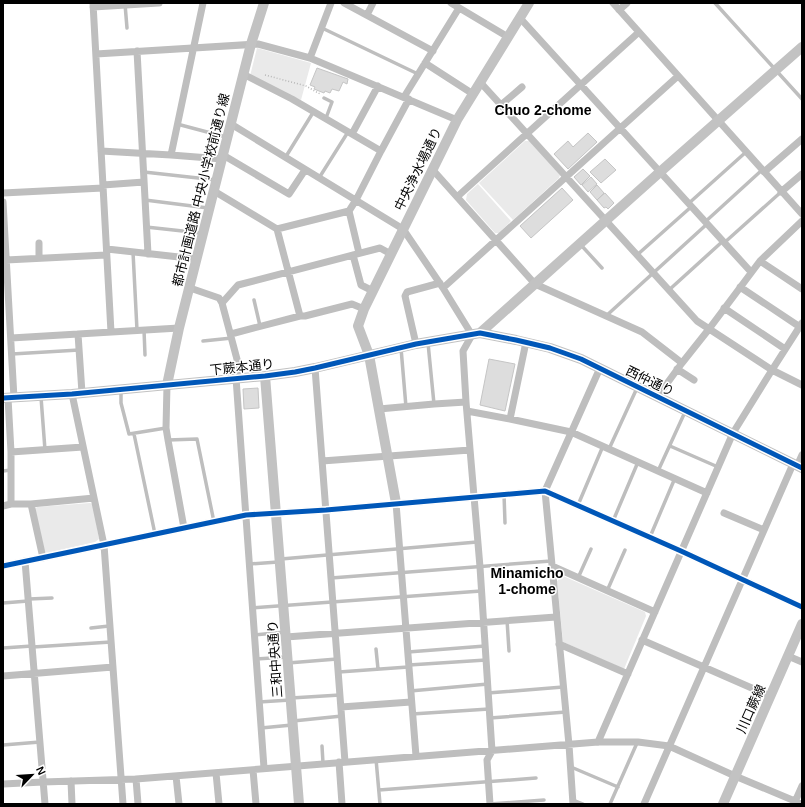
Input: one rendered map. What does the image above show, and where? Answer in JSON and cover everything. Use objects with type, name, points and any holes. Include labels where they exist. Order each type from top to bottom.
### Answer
[{"type":"street","points":[[111,332],[93,5],[159,3]]},
{"type":"street","points":[[170,155],[203,3]]},
{"type":"street","name":"都市計画道路 中央小学校前通り線","points":[[167,385],[179,328],[243,74],[264,3]]},
{"type":"street","points":[[310,58],[331,3]]},
{"type":"street","points":[[344,3],[433,51]]},
{"type":"street","points":[[367,15],[373,3]]},
{"type":"street","points":[[451,3],[508,37]]},
{"type":"street","name":"中央浄水場通り","points":[[396,503],[369,355],[358,326],[364,309],[457,120],[529,3]]},
{"type":"street","points":[[612,3],[802,214]]},
{"type":"street","points":[[619,10],[627,3]]},
{"type":"street","points":[[277,229],[348,212],[356,200],[381,151],[418,74],[459,8]]},
{"type":"street","points":[[520,18],[751,272]]},
{"type":"street","points":[[457,197],[638,32]]},
{"type":"street","points":[[96,54],[258,44],[310,58],[457,120]]},
{"type":"street","points":[[490,804],[487,760],[492,751],[480,567],[466,402],[464,351],[476,334],[535,284],[802,47]]},
{"type":"street","points":[[137,51],[148,254]]},
{"type":"street","points":[[425,63],[473,94]]},
{"type":"street","points":[[243,74],[314,111],[381,151]]},
{"type":"street","points":[[416,344],[405,296],[407,292],[441,286],[496,240],[678,76]]},
{"type":"street","points":[[480,82],[697,321],[772,370],[802,385]]},
{"type":"street","points":[[350,133],[378,86]]},
{"type":"street","points":[[501,105],[522,87]]},
{"type":"street","points":[[231,124],[403,229],[441,286],[476,334]]},
{"type":"street","points":[[763,171],[802,139]]},
{"type":"street","points":[[101,151],[223,157],[289,194],[305,170]]},
{"type":"street","points":[[432,169],[535,284],[642,332],[682,363]]},
{"type":"street","points":[[782,192],[802,174]]},
{"type":"street","points":[[3,193],[144,182]]},
{"type":"street","points":[[214,191],[277,229],[300,316]]},
{"type":"street","points":[[3,202],[6,325],[11,338],[12,354],[8,398],[12,504]]},
{"type":"street","points":[[348,212],[361,285],[373,291]]},
{"type":"street","points":[[657,397],[760,261],[802,221]]},
{"type":"street","points":[[39,243],[40,258]]},
{"type":"street","points":[[222,303],[238,285],[380,248],[391,254]]},
{"type":"street","points":[[5,263],[106,252],[133,252],[197,259]]},
{"type":"street","points":[[760,261],[802,289]]},
{"type":"street","points":[[598,742],[733,434],[801,325],[740,287]]},
{"type":"street","points":[[190,288],[220,298],[231,336],[239,378],[249,564],[264,768]]},
{"type":"street","points":[[231,336],[260,326],[352,304],[364,309]]},
{"type":"street","points":[[724,308],[785,349]]},
{"type":"street","points":[[11,338],[179,328]]},
{"type":"street","points":[[78,334],[79,350],[77,393],[83,447],[104,545],[123,804]]},
{"type":"street","name":"下蕨本通り","points":[[8,398],[167,385],[295,372],[401,347],[476,334]]},
{"type":"street","name":"西仲通り","points":[[476,334],[526,342],[550,348],[581,359],[797,466]]},
{"type":"street","points":[[510,419],[526,342]]},
{"type":"street","points":[[315,368],[342,716],[342,804]]},
{"type":"street","points":[[573,802],[545,491],[600,368]]},
{"type":"street","points":[[677,369],[694,380]]},
{"type":"street","name":"三和中央通り","points":[[265,376],[299,804]]},
{"type":"street","points":[[167,385],[166,428],[184,528]]},
{"type":"street","points":[[379,409],[466,402]]},
{"type":"street","points":[[467,411],[571,432],[707,493]]},
{"type":"street","points":[[11,452],[83,447]]},
{"type":"street","points":[[322,461],[470,450]]},
{"type":"street","points":[[644,804],[764,530],[802,455]]},
{"type":"street","points":[[3,566],[246,515],[326,510],[545,491],[802,606]]},
{"type":"street","points":[[3,506],[12,504],[31,504],[94,498]]},
{"type":"street","points":[[396,503],[416,756]]},
{"type":"street","points":[[31,504],[43,558]]},
{"type":"street","points":[[724,513],[764,530]]},
{"type":"street","points":[[26,562],[45,804]]},
{"type":"street","points":[[551,564],[606,591],[655,612]]},
{"type":"street","points":[[286,635],[335,633],[556,617]]},
{"type":"street","name":"川口蕨線","points":[[723,804],[802,624]]},
{"type":"street","points":[[642,640],[770,696]]},
{"type":"street","points":[[559,644],[628,674]]},
{"type":"street","points":[[788,656],[802,662]]},
{"type":"street","points":[[3,676],[113,667]]},
{"type":"street","points":[[341,707],[411,702]]},
{"type":"street","points":[[3,784],[121,780],[598,742],[638,742],[669,746],[797,803],[802,786]]},
{"type":"street","points":[[253,770],[256,804]]},
{"type":"street","points":[[216,773],[219,804]]},
{"type":"street","points":[[176,776],[178,804]]},
{"type":"street","points":[[136,779],[138,804]]},
{"type":"street","points":[[71,781],[72,804]]},
{"type":"lane","points":[[715,3],[802,99]]},
{"type":"lane","points":[[125,4],[127,28]]},
{"type":"lane","points":[[322,28],[418,74]]},
{"type":"lane","points":[[324,98],[332,102],[326,118]]},
{"type":"lane","points":[[285,158],[314,111]]},
{"type":"lane","points":[[177,124],[228,138]]},
{"type":"lane","points":[[319,178],[350,133]]},
{"type":"lane","points":[[637,255],[746,152]]},
{"type":"lane","points":[[606,316],[763,171]]},
{"type":"lane","points":[[144,172],[217,181]]},
{"type":"lane","points":[[669,290],[782,192]]},
{"type":"lane","points":[[145,200],[210,208]]},
{"type":"lane","points":[[146,227],[203,234]]},
{"type":"lane","points":[[580,244],[602,268]]},
{"type":"lane","points":[[133,252],[145,355]]},
{"type":"lane","points":[[254,300],[260,326]]},
{"type":"lane","points":[[203,341],[231,336]]},
{"type":"lane","points":[[428,342],[434,404]]},
{"type":"lane","points":[[401,347],[406,407]]},
{"type":"lane","points":[[12,354],[79,350]]},
{"type":"lane","points":[[578,505],[606,447],[638,387]]},
{"type":"lane","points":[[121,389],[122,403],[129,434],[166,428]]},
{"type":"lane","points":[[41,396],[45,450]]},
{"type":"lane","points":[[658,471],[686,411]]},
{"type":"lane","points":[[134,434],[155,534]]},
{"type":"lane","points":[[168,440],[197,439],[214,522]]},
{"type":"lane","points":[[670,446],[718,467]]},
{"type":"lane","points":[[613,521],[638,462]]},
{"type":"lane","points":[[3,471],[11,470]]},
{"type":"lane","points":[[650,537],[675,478]]},
{"type":"lane","points":[[504,494],[505,523]]},
{"type":"lane","points":[[249,564],[329,555],[477,542]]},
{"type":"lane","points":[[578,578],[591,549]]},
{"type":"lane","points":[[606,591],[625,550]]},
{"type":"lane","points":[[331,578],[480,567],[551,564]]},
{"type":"lane","points":[[252,608],[481,591]]},
{"type":"lane","points":[[3,603],[52,598]]},
{"type":"lane","points":[[507,620],[509,651]]},
{"type":"lane","points":[[91,628],[110,626]]},
{"type":"lane","points":[[254,635],[286,635]]},
{"type":"lane","points":[[3,648],[111,642]]},
{"type":"lane","points":[[407,652],[485,646]]},
{"type":"lane","points":[[376,649],[378,669]]},
{"type":"lane","points":[[256,659],[337,659]]},
{"type":"lane","points":[[339,672],[486,660]]},
{"type":"lane","points":[[410,691],[488,684]]},
{"type":"lane","points":[[488,693],[563,687]]},
{"type":"lane","points":[[259,702],[340,695]]},
{"type":"lane","points":[[412,714],[489,708]]},
{"type":"lane","points":[[490,718],[566,712]]},
{"type":"lane","points":[[261,728],[342,716]]},
{"type":"lane","points":[[3,745],[40,742]]},
{"type":"lane","points":[[610,804],[638,742]]},
{"type":"lane","points":[[322,746],[323,763]]},
{"type":"lane","points":[[376,759],[380,804]]},
{"type":"lane","points":[[570,767],[618,787]]},
{"type":"lane","points":[[379,790],[536,778]]},
{"type":"lane","points":[[490,804],[544,800]]},
{"type":"lane","points":[[573,802],[583,804]]},
{"type":"path","points":[[265,75],[306,86],[321,94],[320,97],[324,98]]},
{"type":"shaded area","points":[[257,48],[311,63],[301,100],[250,76]]},
{"type":"shaded area","points":[[525,141],[530,141],[560,175],[559,178],[513,220],[479,183]]},
{"type":"shaded area","points":[[478,184],[511,221],[499,233],[495,233],[466,200],[467,194]]},
{"type":"shaded area","points":[[93,504],[99,539],[95,542],[47,553],[43,551],[35,509],[37,507]]},
{"type":"shaded area","points":[[563,576],[645,612],[646,616],[624,669],[563,642],[557,581]]},
{"type":"building","points":[[317,68],[348,79],[347,84],[343,82],[339,91],[332,89],[330,93],[325,91],[324,93],[314,89],[315,87],[310,85]]},
{"type":"building","points":[[588,133],[597,142],[568,169],[554,154],[568,141],[573,147]]},
{"type":"building","points":[[605,159],[616,170],[601,183],[590,172]]},
{"type":"building","points":[[583,169],[590,176],[581,185],[574,177]]},
{"type":"building","points":[[591,177],[597,184],[588,192],[582,185]]},
{"type":"building","points":[[597,185],[604,193],[597,200],[590,192]]},
{"type":"building","points":[[562,188],[573,200],[531,238],[520,226]]},
{"type":"building","points":[[605,193],[614,203],[608,209],[606,207],[604,208],[597,200]]},
{"type":"building","points":[[489,359],[515,364],[505,411],[480,405]]},
{"type":"building","points":[[258,388],[259,408],[244,409],[243,389]]},
{"type":"cycle path","points":[[3,398],[72,394],[295,372],[416,344],[480,333],[550,348],[581,359],[802,468]]},
{"type":"cycle path","points":[[3,566],[246,515],[326,510],[545,491],[681,551],[802,607]]},
{"type":"district","name":"Chuo 2-chome","points":[[543,110]]},
{"type":"district","name":"Minamicho 1-chome","points":[[527,582]]}]
